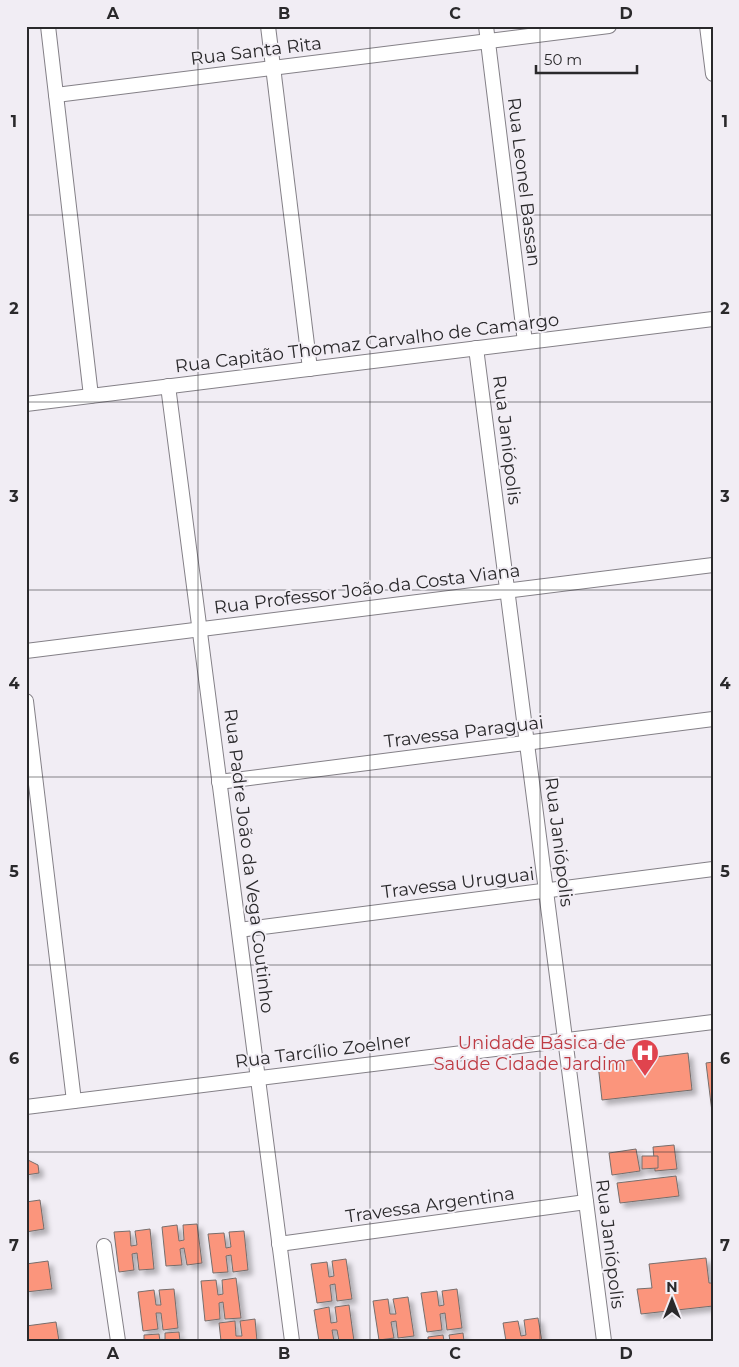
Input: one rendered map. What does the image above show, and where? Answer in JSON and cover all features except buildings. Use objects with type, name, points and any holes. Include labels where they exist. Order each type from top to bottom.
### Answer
[{"type":"street","points":[[48,26],[91,396]]},
{"type":"street","points":[[268,26],[310,369]]},
{"type":"street","name":"Rua Leonel Bassan","points":[[486,26],[525,342]]},
{"type":"street","name":"Rua Santa Rita","points":[[56,95],[609,26]]},
{"type":"street","points":[[707,26],[713,74]]},
{"type":"street","name":"Rua Capitão Thomaz Carvalho de Camargo","points":[[26,404],[713,319]]},
{"type":"street","name":"Rua Janiópolis","points":[[476,348],[604,1341]]},
{"type":"street","name":"Rua Padre João da Vega Coutinho","points":[[168,386],[292,1341]]},
{"type":"street","name":"Rua Professor João da Costa Viana","points":[[26,651],[713,565]]},
{"type":"street","points":[[26,701],[74,1101]]},
{"type":"street","name":"Travessa Paraguai","points":[[220,782],[713,719]]},
{"type":"street","name":"Travessa Uruguai","points":[[239,930],[713,869]]},
{"type":"street","name":"Rua Tarcílio Zoelner","points":[[26,1107],[713,1022]]},
{"type":"street","name":"Travessa Argentina","points":[[279,1244],[586,1202]]},
{"type":"street","points":[[104,1246],[118,1341]]},
{"type":"place","name":"Unidade Básica de Saúde Cidade Jardim","points":[[645,1077]]}]
